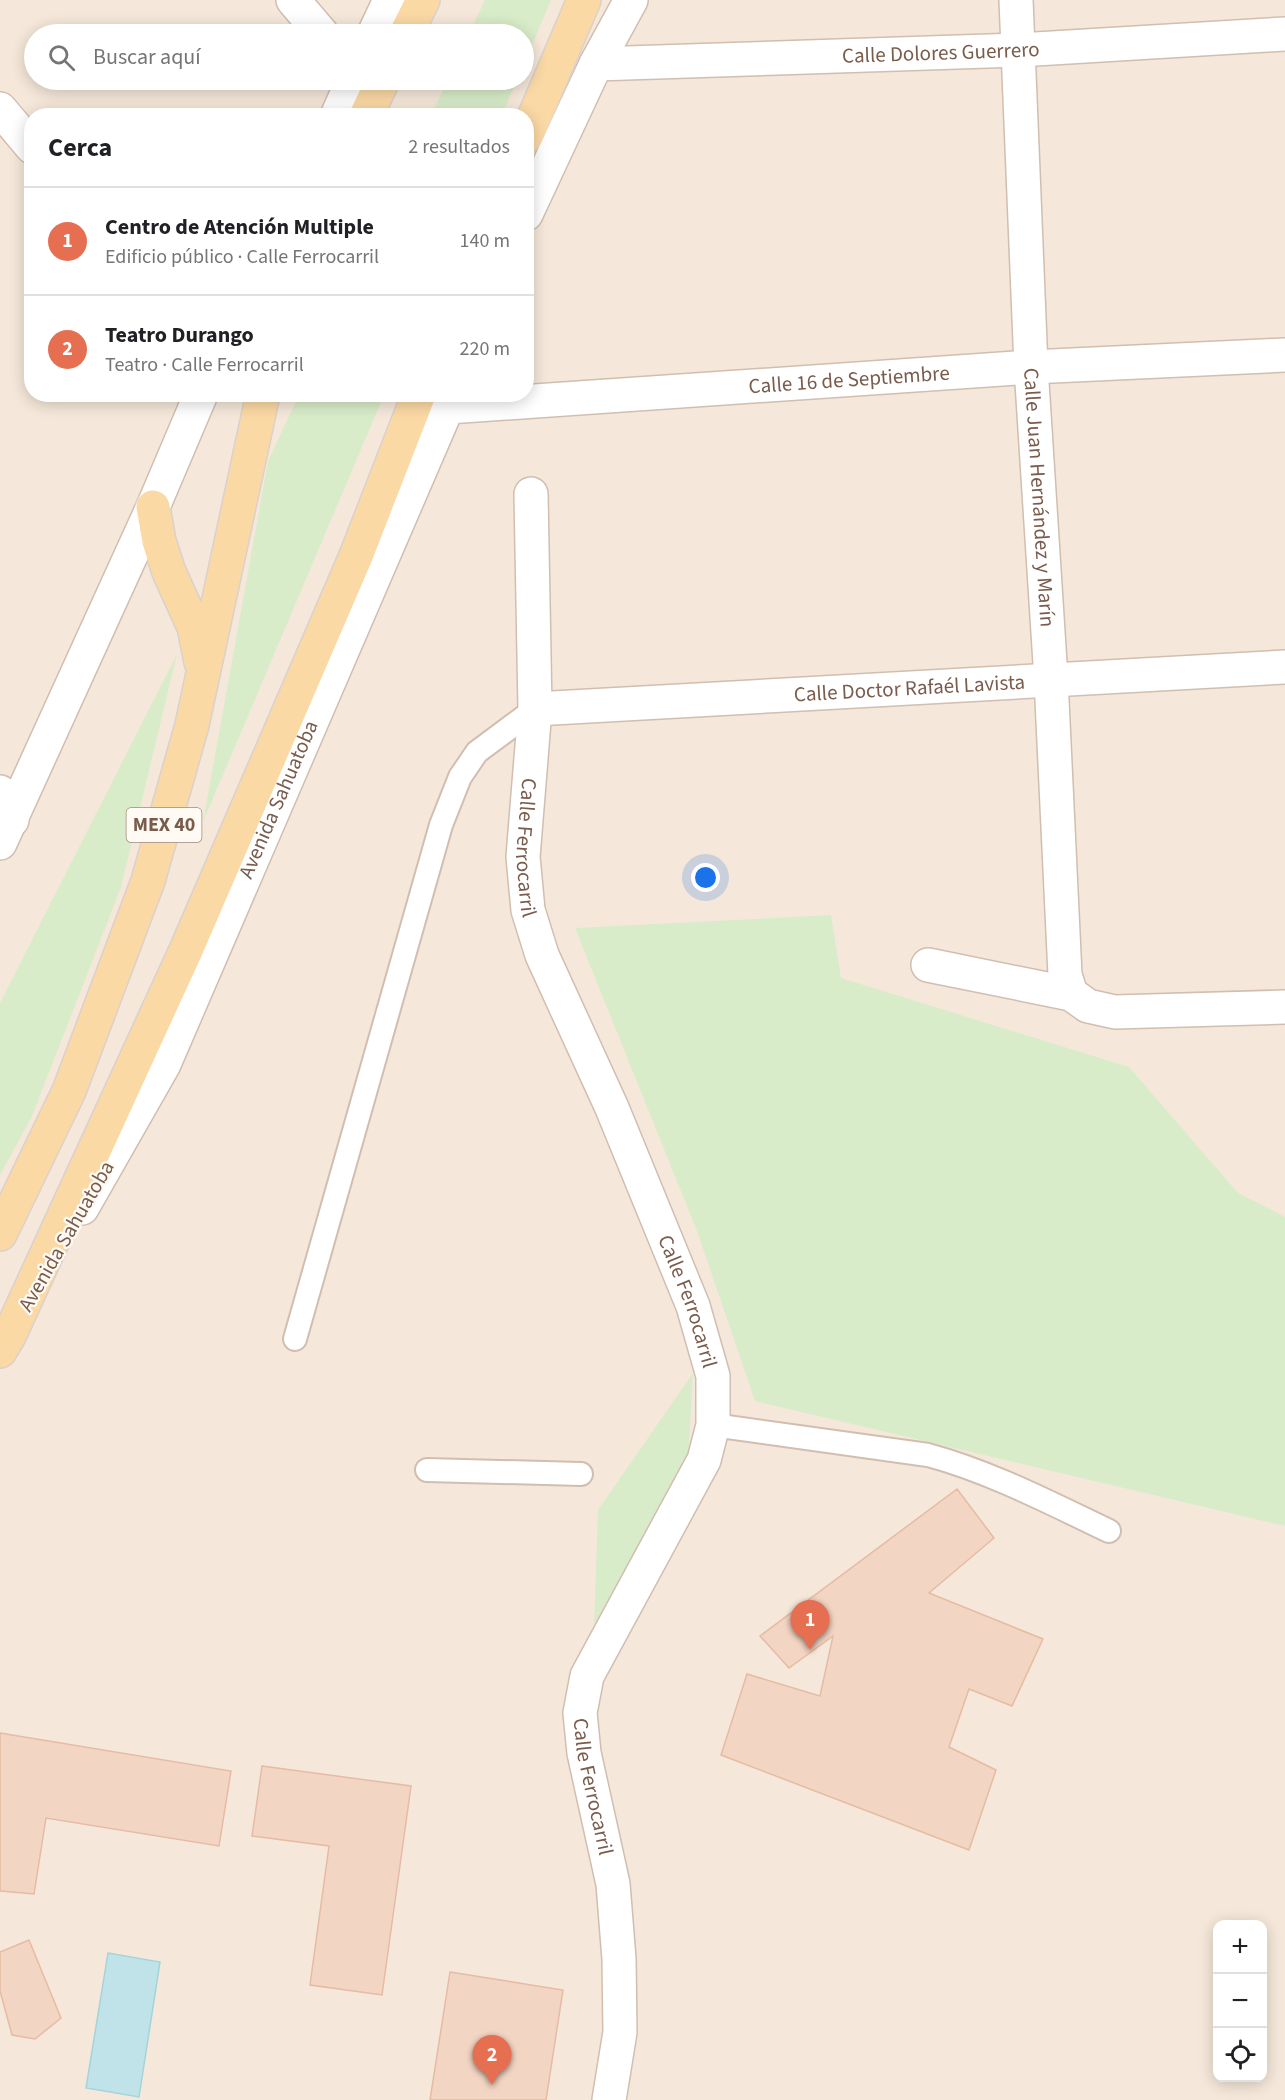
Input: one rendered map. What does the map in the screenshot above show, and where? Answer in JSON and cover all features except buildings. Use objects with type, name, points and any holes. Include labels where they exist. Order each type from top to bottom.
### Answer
[{"type":"main road","points":[[411,24],[423,0]]},
{"type":"main road","points":[[534,117],[584,0]]},
{"type":"main road","name":"MEX 40","points":[[0,1234],[69,1091],[148,881],[192,725],[261,402]]},
{"type":"main road","name":"Avenida Sahuatoba","points":[[3,1351],[191,937],[356,556],[433,402]]},
{"type":"main road","points":[[153,507],[159,541],[169,572],[194,627],[203,676]]},
{"type":"street","points":[[293,0],[313,24]]},
{"type":"street","points":[[379,24],[390,0]]},
{"type":"street","points":[[534,197],[596,64],[631,0]]},
{"type":"street","name":"Calle Juan Hernández y Marín","points":[[1016,0],[1031,367],[1051,679],[1065,975],[1071,994]]},
{"type":"street","name":"Calle Dolores Guerrero","points":[[596,64],[1019,50],[1285,34]]},
{"type":"street","points":[[346,108],[367,90]]},
{"type":"street","points":[[0,109],[24,138]]},
{"type":"street","name":"Calle 16 de Septiembre","points":[[534,395],[1285,355]]},
{"type":"street","points":[[4,818],[153,507],[198,402]]},
{"type":"street","name":"Calle Ferrocarril","points":[[531,494],[535,709],[523,857],[528,910],[542,955],[612,1108],[693,1306],[713,1376],[713,1425],[704,1460],[587,1676],[580,1713],[584,1753],[613,1884],[620,2032],[609,2100]]},
{"type":"street","name":"Calle Doctor Rafaél Lavista","points":[[535,709],[1285,667]]},
{"type":"street","points":[[928,965],[1071,994],[1088,1006],[1115,1012],[1285,1008]]},
{"type":"lane","points":[[295,1340],[441,825],[460,777],[477,752],[535,709]]},
{"type":"lane","points":[[713,1425],[928,1455],[960,1464],[1004,1482],[1109,1531]]},
{"type":"lane","points":[[427,1470],[582,1474]]},
{"type":"shaded area","points":[[0,0],[1285,0],[1285,2100],[0,2100]]},
{"type":"green space","points":[[485,0],[551,0],[534,40],[534,24],[474,24]]},
{"type":"green space","points":[[443,90],[513,90],[505,108],[434,108]]},
{"type":"green space","points":[[296,402],[381,402],[203,822],[268,461]]},
{"type":"green space","points":[[177,654],[121,887],[32,1116],[0,1175],[0,1003]]},
{"type":"green space","points":[[831,915],[841,978],[1129,1067],[1238,1193],[1285,1217],[1285,1526],[755,1401],[697,1231],[575,928]]},
{"type":"green space","points":[[693,1373],[688,1464],[594,1629],[598,1510]]},
{"type":"water","points":[[108,1953],[160,1962],[139,2097],[86,2088]]},
{"type":"place","name":"Centro de Atención Multiple","points":[[810,1650]]},
{"type":"place","name":"Teatro Durango","points":[[492,2085]]}]
